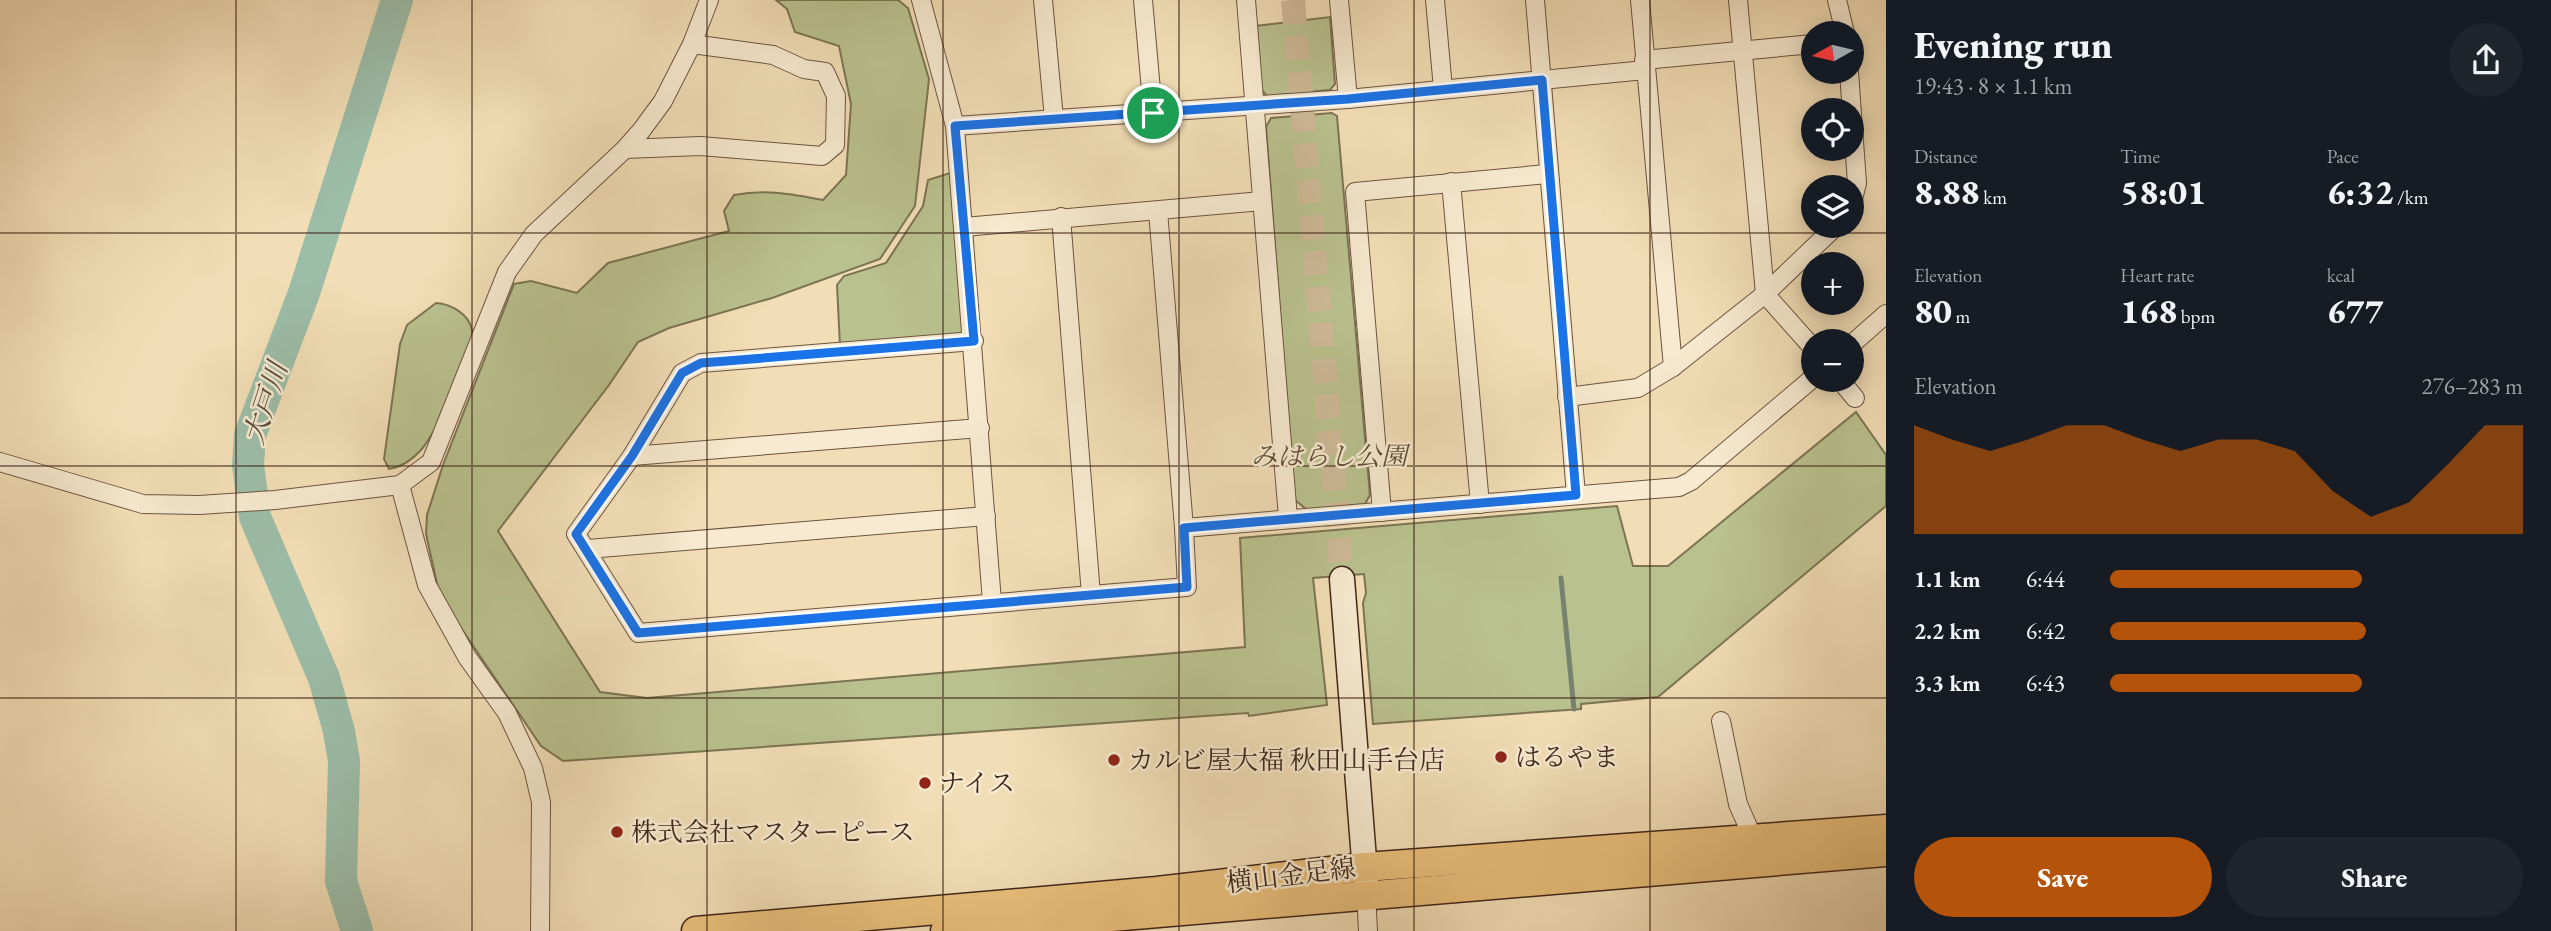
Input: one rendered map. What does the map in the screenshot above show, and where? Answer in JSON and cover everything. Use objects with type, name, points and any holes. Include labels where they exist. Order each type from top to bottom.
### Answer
[{"type":"main road","name":"横山金足線","points":[[946,931],[1366,880],[1753,838],[1886,829]]},
{"type":"main road","name":"横山金足線","points":[[696,931],[1157,891],[1886,852]]},
{"type":"street","points":[[0,462],[143,504],[275,500],[400,485],[431,462],[507,272],[534,234],[625,149],[663,101],[692,44],[709,0]]},
{"type":"street","points":[[921,0],[955,126],[974,341],[992,602]]},
{"type":"street","points":[[1043,0],[1054,119]]},
{"type":"street","points":[[1143,0],[1153,113]]},
{"type":"street","points":[[1246,0],[1288,518]]},
{"type":"street","points":[[1339,0],[1348,99]]},
{"type":"street","points":[[1435,0],[1443,89]]},
{"type":"street","points":[[1535,0],[1547,174],[1576,495]]},
{"type":"street","points":[[1640,0],[1673,367]]},
{"type":"street","points":[[1738,0],[1765,294],[1801,334]]},
{"type":"street","points":[[1837,0],[1842,21]]},
{"type":"street","points":[[625,149],[700,146],[822,156],[835,145],[836,96],[825,72],[804,69],[773,55],[692,44]]},
{"type":"street","points":[[955,126],[1348,99],[1542,80],[1801,45]]},
{"type":"street","points":[[1850,84],[1856,175]]},
{"type":"street","points":[[1382,512],[1355,192],[1547,174]]},
{"type":"street","points":[[1451,183],[1480,504]]},
{"type":"street","points":[[964,227],[1262,201]]},
{"type":"street","points":[[974,341],[701,363],[682,373],[632,456],[576,534],[588,549],[638,633],[1187,587],[1158,211]]},
{"type":"street","points":[[1061,217],[1091,595]]},
{"type":"street","points":[[1567,397],[1638,388],[1673,367],[1765,294],[1823,238]]},
{"type":"street","points":[[1864,333],[1886,314]]},
{"type":"street","points":[[1184,528],[1679,487],[1691,481],[1801,388]]},
{"type":"street","points":[[1850,392],[1855,398]]},
{"type":"street","points":[[632,456],[980,428]]},
{"type":"street","points":[[400,485],[427,586],[467,657],[506,713],[533,768],[541,802],[540,931]]},
{"type":"street","points":[[588,549],[986,516]]},
{"type":"street","points":[[1342,579],[1368,931]]},
{"type":"street","points":[[1721,721],[1738,804],[1753,838]]},
{"type":"green space","points":[[776,0],[898,0],[908,8],[929,79],[915,206],[880,259],[772,298],[669,328],[638,342],[609,385],[498,531],[600,692],[647,698],[1245,647],[1240,538],[1617,506],[1633,566],[1668,566],[1856,412],[1886,455],[1886,506],[1658,697],[1581,704],[1581,709],[1373,724],[1363,603],[1366,593],[1364,574],[1313,578],[1327,705],[1249,716],[1248,713],[563,761],[541,746],[440,597],[426,534],[427,515],[443,465],[514,284],[531,281],[577,293],[608,263],[729,231],[724,211],[734,195],[768,192],[823,200],[846,175],[851,104],[839,46],[795,32],[787,9]]},
{"type":"green space","points":[[1330,17],[1335,84],[1330,90],[1267,96],[1261,89],[1256,26]]},
{"type":"green space","name":"みはらし公園","points":[[1332,113],[1337,116],[1370,495],[1365,504],[1307,510],[1294,499],[1266,127],[1271,118]]},
{"type":"green space","points":[[950,173],[965,333],[840,346],[837,285],[844,276],[886,263],[923,206],[928,180]]},
{"type":"green space","points":[[436,303],[448,305],[467,319],[472,330],[468,356],[454,391],[428,441],[411,459],[389,469],[384,459],[400,344],[407,325]]},
{"type":"waterway","name":"大戸川","points":[[357,931],[341,881],[344,761],[339,731],[324,678],[255,517],[248,465],[250,435],[304,293],[397,0]]},
{"type":"waterway","points":[[1561,578],[1574,709]]},
{"type":"tunnel","points":[[1293,0],[1342,579]]},
{"type":"place","name":"はるやま","points":[[1501,757]]},
{"type":"place","name":"カルビ屋大福 秋田山手台店","points":[[1114,760]]},
{"type":"place","name":"ナイス","points":[[925,783]]},
{"type":"place","name":"株式会社マスターピース","points":[[617,832]]},
{"type":"route","points":[[1542,80],[1547,174],[1576,495],[1184,528],[1187,587],[638,633],[588,549],[576,534],[632,456],[682,373],[701,363],[974,341],[955,126],[1153,113],[1348,99],[1542,80]]}]
